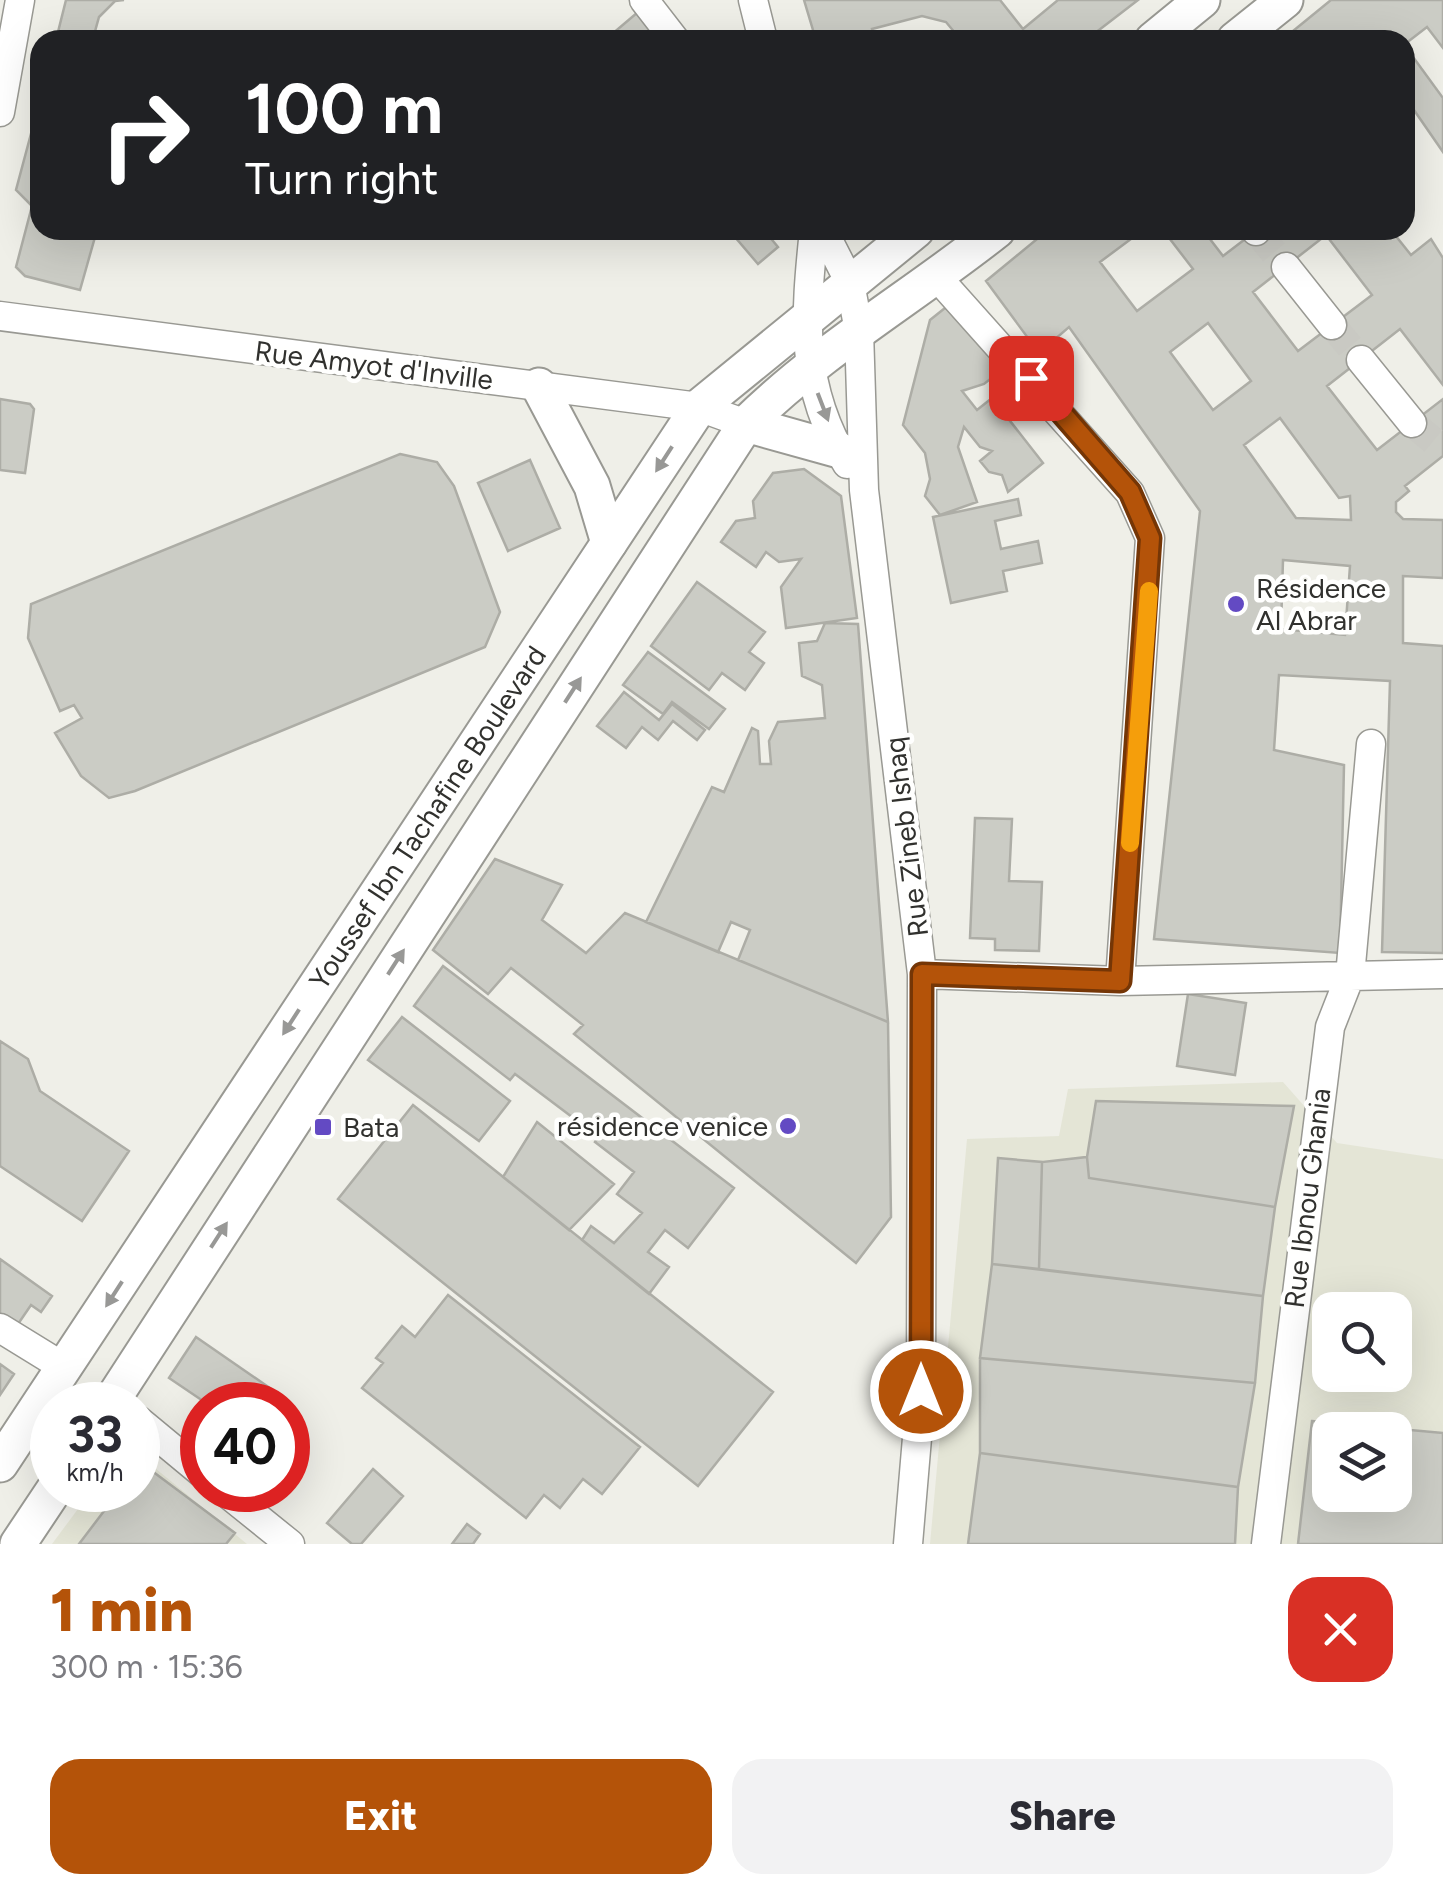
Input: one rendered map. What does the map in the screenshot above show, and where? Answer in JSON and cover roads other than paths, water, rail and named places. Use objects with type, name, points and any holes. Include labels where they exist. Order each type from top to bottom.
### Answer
[{"type":"main road","points":[[1164,30],[1202,0]]},
{"type":"main road","points":[[1248,30],[1285,0]]},
{"type":"main road","name":"Youssef Ibn Tachafine Boulevard","points":[[0,1464],[698,407],[805,316],[904,240]]},
{"type":"main road","name":"Youssef Ibn Tachafine Boulevard","points":[[137,1382],[746,424],[808,366],[938,277],[984,240]]},
{"type":"main road","points":[[539,386],[592,486],[608,543]]},
{"type":"main road","points":[[746,424],[839,450]]},
{"type":"main road","points":[[18,1544],[39,1512]]},
{"type":"street","points":[[0,112],[3,73],[20,0]]},
{"type":"street","points":[[753,0],[760,30]]},
{"type":"street","points":[[647,1],[668,30]]},
{"type":"street","name":"Rue Zineb Ishaq","points":[[813,240],[805,316],[808,366],[839,450],[864,490]]},
{"type":"street","name":"Rue Zineb Ishaq","points":[[828,240],[850,283],[859,330],[864,490],[922,974],[921,1391],[908,1544]]},
{"type":"street","points":[[1286,267],[1332,325]]},
{"type":"street","points":[[938,277],[1130,492],[1150,538],[1120,981]]},
{"type":"street","name":"Rue Amyot d'Inville","points":[[0,316],[698,407],[746,424]]},
{"type":"street","points":[[1361,360],[1412,423]]},
{"type":"street","name":"Rue Ibnou Ghania","points":[[1266,1544],[1330,1027],[1350,976],[1371,744]]},
{"type":"street","points":[[922,974],[1120,981],[1443,974]]},
{"type":"street","points":[[0,1328],[66,1368]]},
{"type":"street","points":[[160,1440],[180,1456]]},
{"type":"street","points":[[251,1512],[290,1544]]},
{"type":"tunnel","points":[[1264,240],[1286,267]]},
{"type":"tunnel","points":[[1332,325],[1361,360]]},
{"type":"tunnel","points":[[1412,423],[1443,449]]},
{"type":"place","name":"Résidence Al Abrar","points":[[1236,604]]},
{"type":"place","name":"résidence venice","points":[[788,1126]]},
{"type":"place","name":"Bata","points":[[323,1127]]}]
